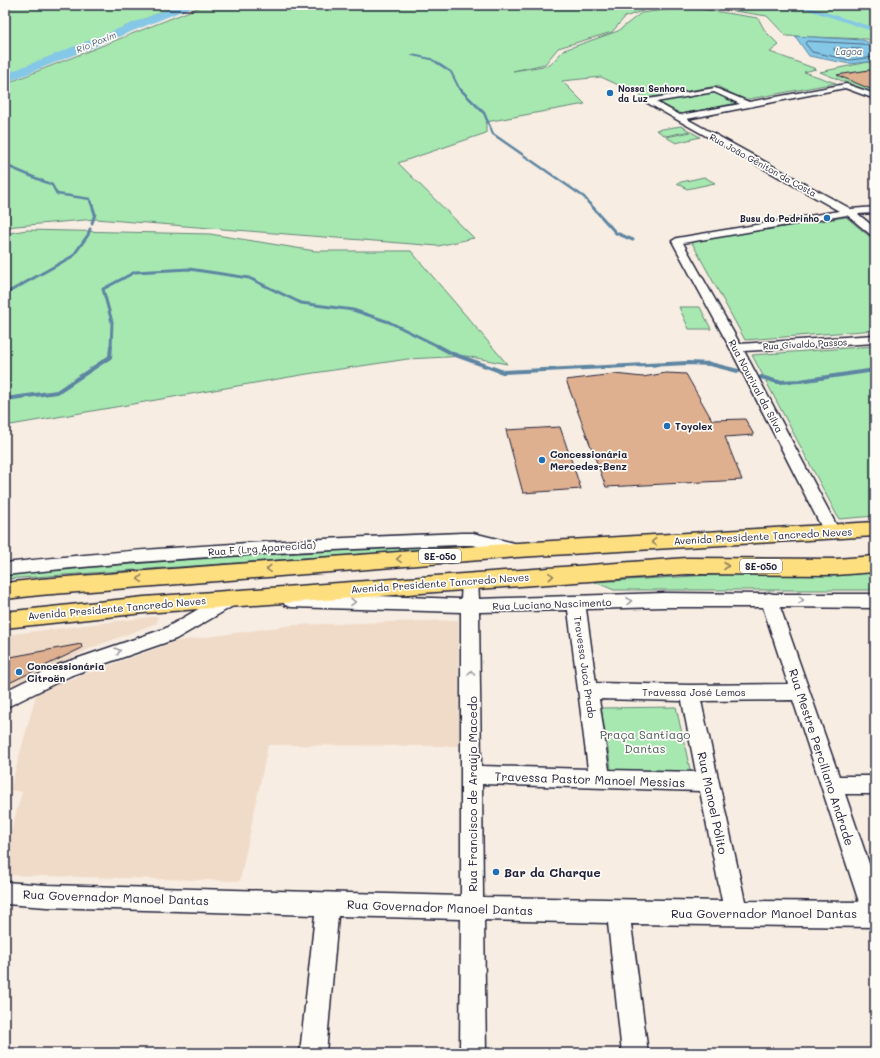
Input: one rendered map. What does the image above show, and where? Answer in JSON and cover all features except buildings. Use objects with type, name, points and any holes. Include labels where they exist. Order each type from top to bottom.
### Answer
[{"type":"main road","name":"Avenida Presidente Tancredo Neves","points":[[5,592],[56,585],[518,550],[875,530]]},
{"type":"main road","name":"Avenida Presidente Tancredo Neves","points":[[5,620],[54,613],[230,598],[687,566],[836,567],[875,564]]},
{"type":"street","points":[[678,118],[847,86],[875,97]]},
{"type":"street","name":"Rua João Gêniton da Costa","points":[[747,104],[715,90],[648,101],[849,212],[875,233]]},
{"type":"street","points":[[849,212],[875,210]]},
{"type":"street","name":"Rua Nourival da Silva","points":[[832,532],[736,348],[677,241],[849,212]]},
{"type":"street","name":"Rua Givaldo Passos","points":[[736,348],[875,339]]},
{"type":"street","name":"Rua F (Lrg Aparecida)","points":[[5,569],[118,557],[345,542],[473,539],[518,550]]},
{"type":"street","name":"Rua Francisco de Araújo Macedo","points":[[470,582],[473,1053]]},
{"type":"street","points":[[5,700],[65,670],[170,634],[230,598]]},
{"type":"street","name":"Rua Luciano Nascimento","points":[[230,598],[471,606],[664,600],[875,601]]},
{"type":"street","name":"Rua Mestre Perciliano Andrade","points":[[769,600],[875,914]]},
{"type":"street","name":"Travessa Jucá Prado","points":[[576,603],[600,779]]},
{"type":"street","name":"Travessa José Lemos","points":[[588,691],[690,693],[800,692]]},
{"type":"street","name":"Rua Manoel Pólito","points":[[690,693],[736,914]]},
{"type":"street","name":"Travessa Pastor Manoel Messias","points":[[472,775],[709,782]]},
{"type":"street","points":[[831,785],[875,785]]},
{"type":"street","name":"Rua Governador Manoel Dantas","points":[[5,893],[47,896],[618,912],[875,914]]},
{"type":"street","points":[[313,1053],[328,903]]},
{"type":"street","points":[[618,912],[635,1053]]},
{"type":"shaded area","points":[[158,616],[157,623],[91,648],[5,693],[5,635]]},
{"type":"shaded area","points":[[458,620],[459,746],[268,745],[240,881],[5,875],[5,852],[22,792],[10,790],[37,691],[178,641],[293,625]]},
{"type":"green space","points":[[5,5],[179,5],[5,76]]},
{"type":"green space","points":[[205,5],[659,5],[625,17],[612,32],[558,48],[545,64],[513,71],[550,65],[564,50],[618,31],[641,13],[688,7],[758,18],[765,31],[779,45],[770,52],[816,69],[804,72],[836,83],[744,100],[717,86],[647,98],[601,77],[562,81],[585,104],[486,122],[486,133],[398,163],[474,238],[438,246],[96,219],[5,227],[5,84]]},
{"type":"green space","points":[[674,5],[875,5],[875,43],[867,39],[786,36],[767,16],[714,8]]},
{"type":"green space","points":[[868,62],[875,65],[875,94],[820,72]]},
{"type":"green space","points":[[714,92],[737,103],[681,114],[659,102]]},
{"type":"green space","points":[[681,126],[690,131],[666,136],[656,130]]},
{"type":"green space","points":[[691,132],[700,137],[676,143],[666,137]]},
{"type":"green space","points":[[704,177],[715,183],[687,189],[677,183]]},
{"type":"green space","points":[[846,217],[875,241],[875,330],[745,340],[691,241]]},
{"type":"green space","points":[[26,230],[210,234],[315,251],[411,251],[507,364],[466,356],[408,359],[307,374],[5,426],[5,234]]},
{"type":"green space","points":[[679,307],[700,307],[711,329],[689,329]]},
{"type":"green space","points":[[875,346],[875,516],[839,519],[752,355]]},
{"type":"green space","points":[[467,541],[467,547],[5,579],[5,570]]},
{"type":"green space","points":[[875,565],[875,590],[614,590],[595,582]]},
{"type":"green space","name":"Praça Santiago Dantas","points":[[676,707],[691,774],[612,774],[601,708]]},
{"type":"water","name":"Lagoa","points":[[795,36],[863,40],[875,45],[875,61],[850,64],[809,56]]},
{"type":"waterway","name":"Rio Poxim","points":[[5,79],[188,5]]},
{"type":"waterway","points":[[797,5],[875,30]]},
{"type":"waterway","points":[[412,55],[431,59],[451,72],[460,90]]},
{"type":"waterway","points":[[460,89],[484,113],[493,134],[584,197],[589,203]]},
{"type":"waterway","points":[[5,165],[52,185],[57,194],[90,199],[91,203]]},
{"type":"waterway","points":[[91,202],[95,214],[92,223]]},
{"type":"waterway","points":[[588,202],[616,233],[633,240]]},
{"type":"waterway","points":[[5,294],[73,256],[88,235],[90,229]]},
{"type":"waterway","points":[[111,347],[112,322],[103,289],[135,272],[189,269],[249,278],[301,303],[353,310],[389,322],[438,346]]},
{"type":"waterway","points":[[5,399],[57,392],[110,357],[111,346]]},
{"type":"waterway","points":[[438,346],[453,354],[503,372],[688,363],[710,364],[738,371]]},
{"type":"waterway","points":[[761,377],[778,382],[800,381],[875,370]]},
{"type":"place","name":"Nossa Senhora da Luz","points":[[610,93]]},
{"type":"place","name":"Busu do Pedrinho","points":[[827,218]]},
{"type":"place","name":"Toyolex","points":[[667,426]]},
{"type":"place","name":"Concessionária Mercedes-Benz","points":[[542,460]]},
{"type":"place","name":"Concessionária Citroën","points":[[19,672]]},
{"type":"place","name":"Bar da Charque","points":[[496,872]]}]
